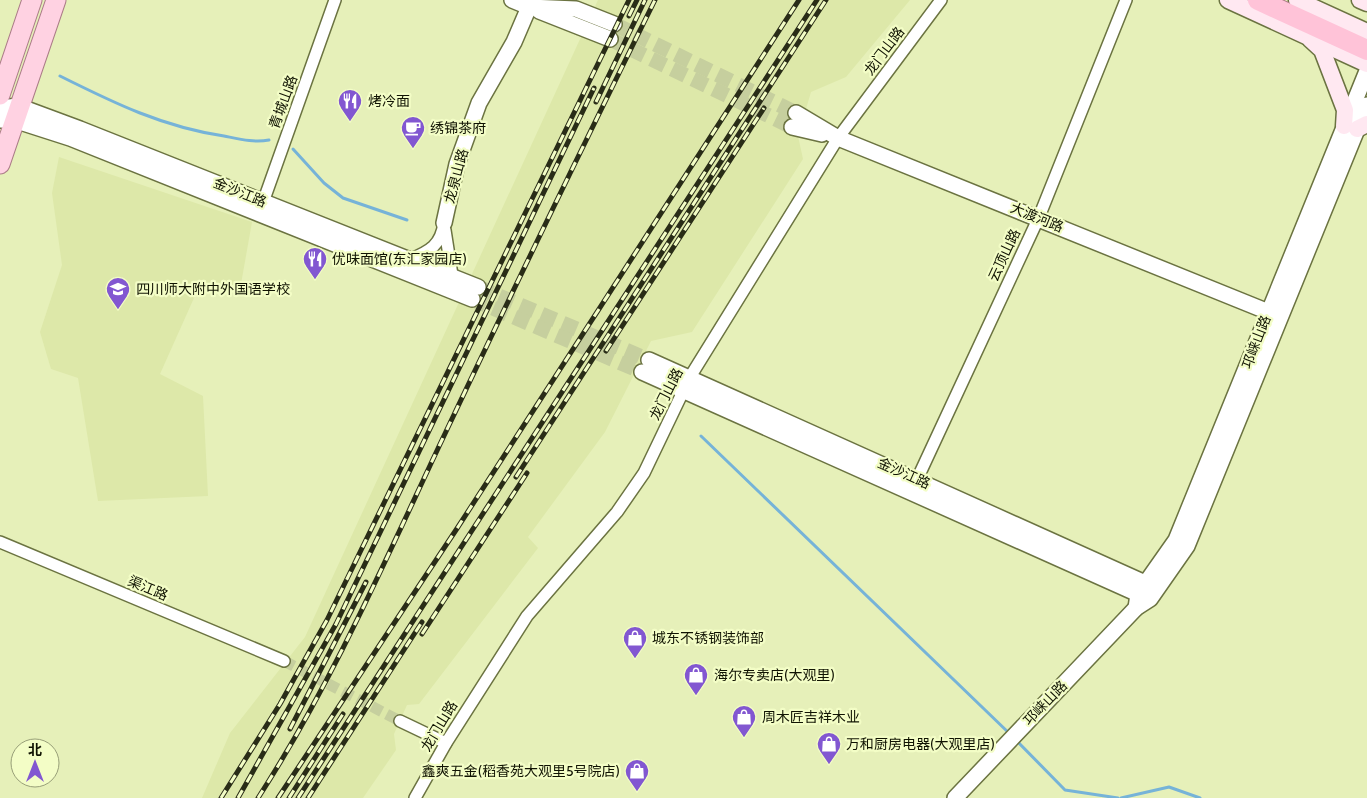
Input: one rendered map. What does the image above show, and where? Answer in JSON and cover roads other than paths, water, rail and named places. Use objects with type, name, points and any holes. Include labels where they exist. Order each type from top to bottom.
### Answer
[{"type":"highway","points":[[1258,0],[1367,50]]},
{"type":"main road","points":[[0,95],[32,0]]},
{"type":"main road","points":[[0,164],[8,113],[56,0]]},
{"type":"main road","points":[[1228,0],[1367,64]]},
{"type":"main road","points":[[1297,0],[1367,32]]},
{"type":"main road","points":[[1360,0],[1367,3]]},
{"type":"main road","points":[[1305,34],[1322,50],[1345,110],[1356,126]]},
{"type":"street","name":"青城山路","points":[[261,207],[335,0]]},
{"type":"street","points":[[512,0],[576,9],[612,31]]},
{"type":"street","name":"龙门山路","points":[[415,798],[446,743],[526,616],[617,512],[644,473],[687,384],[838,138],[941,0]]},
{"type":"street","name":"云顶山路","points":[[914,485],[1039,218],[1126,0]]},
{"type":"street","name":"龙泉山路","points":[[411,259],[432,249],[440,241],[457,164],[479,103],[514,42],[530,3]]},
{"type":"street","name":"邛崃山路","points":[[1356,126],[1367,71]]},
{"type":"street","name":"邛崃山路","points":[[955,798],[1146,595],[1176,540],[1356,126],[1367,105]]},
{"type":"street","name":"金沙江路","points":[[8,113],[70,138],[411,259],[452,275],[475,293],[261,207]]},
{"type":"street","name":"大渡河路","points":[[794,120],[1274,314]]},
{"type":"street","points":[[444,223],[452,275]]},
{"type":"street","name":"金沙江路","points":[[645,366],[914,485],[1146,595]]},
{"type":"street","name":"渠江路","points":[[0,542],[284,661]]},
{"type":"street","points":[[400,721],[446,743]]},
{"type":"waterway","points":[[60,76],[139,113],[180,127],[246,140],[269,140]]},
{"type":"waterway","points":[[293,149],[324,183],[343,198],[407,220]]},
{"type":"waterway","points":[[701,436],[1010,734]]},
{"type":"waterway","points":[[1016,740],[1065,790],[1118,798]]},
{"type":"waterway","points":[[1121,798],[1169,787],[1200,798]]},
{"type":"tunnel","points":[[614,24],[796,113]]},
{"type":"tunnel","points":[[610,39],[792,127]]},
{"type":"tunnel","points":[[478,287],[649,360]]},
{"type":"tunnel","points":[[472,299],[642,372]]},
{"type":"tunnel","points":[[284,661],[400,721]]},
{"type":"railway","points":[[221,798],[280,704],[327,620],[629,0]]},
{"type":"railway","points":[[629,16],[637,0]]},
{"type":"railway","points":[[596,102],[645,0]]},
{"type":"railway","points":[[258,798],[310,711],[356,622],[521,274],[655,0]]},
{"type":"railway","points":[[278,798],[456,530],[799,0]]},
{"type":"railway","points":[[298,798],[817,0]]},
{"type":"railway","points":[[516,477],[826,0]]},
{"type":"railway","points":[[238,798],[336,624],[594,88]]},
{"type":"railway","points":[[606,351],[764,108]]},
{"type":"railway","points":[[422,634],[527,473]]},
{"type":"railway","points":[[290,729],[366,582]]},
{"type":"railway","points":[[308,798],[422,622]]},
{"type":"railway","points":[[289,798],[343,714]]},
{"type":"place","name":"烤冷面","points":[[350,122]]},
{"type":"place","name":"绣锦茶府","points":[[413,149]]},
{"type":"place","name":"优味面馆(东汇家园店)","points":[[315,280]]},
{"type":"place","name":"四川师大附中外国语学校","points":[[118,310]]},
{"type":"place","name":"城东不锈钢装饰部","points":[[635,659]]},
{"type":"place","name":"海尔专卖店(大观里)","points":[[696,696]]},
{"type":"place","name":"周木匠吉祥木业","points":[[744,738]]},
{"type":"place","name":"万和厨房电器(大观里店)","points":[[829,765]]},
{"type":"place","name":"鑫爽五金(稻香苑大观里5号院店)","points":[[637,792]]}]
